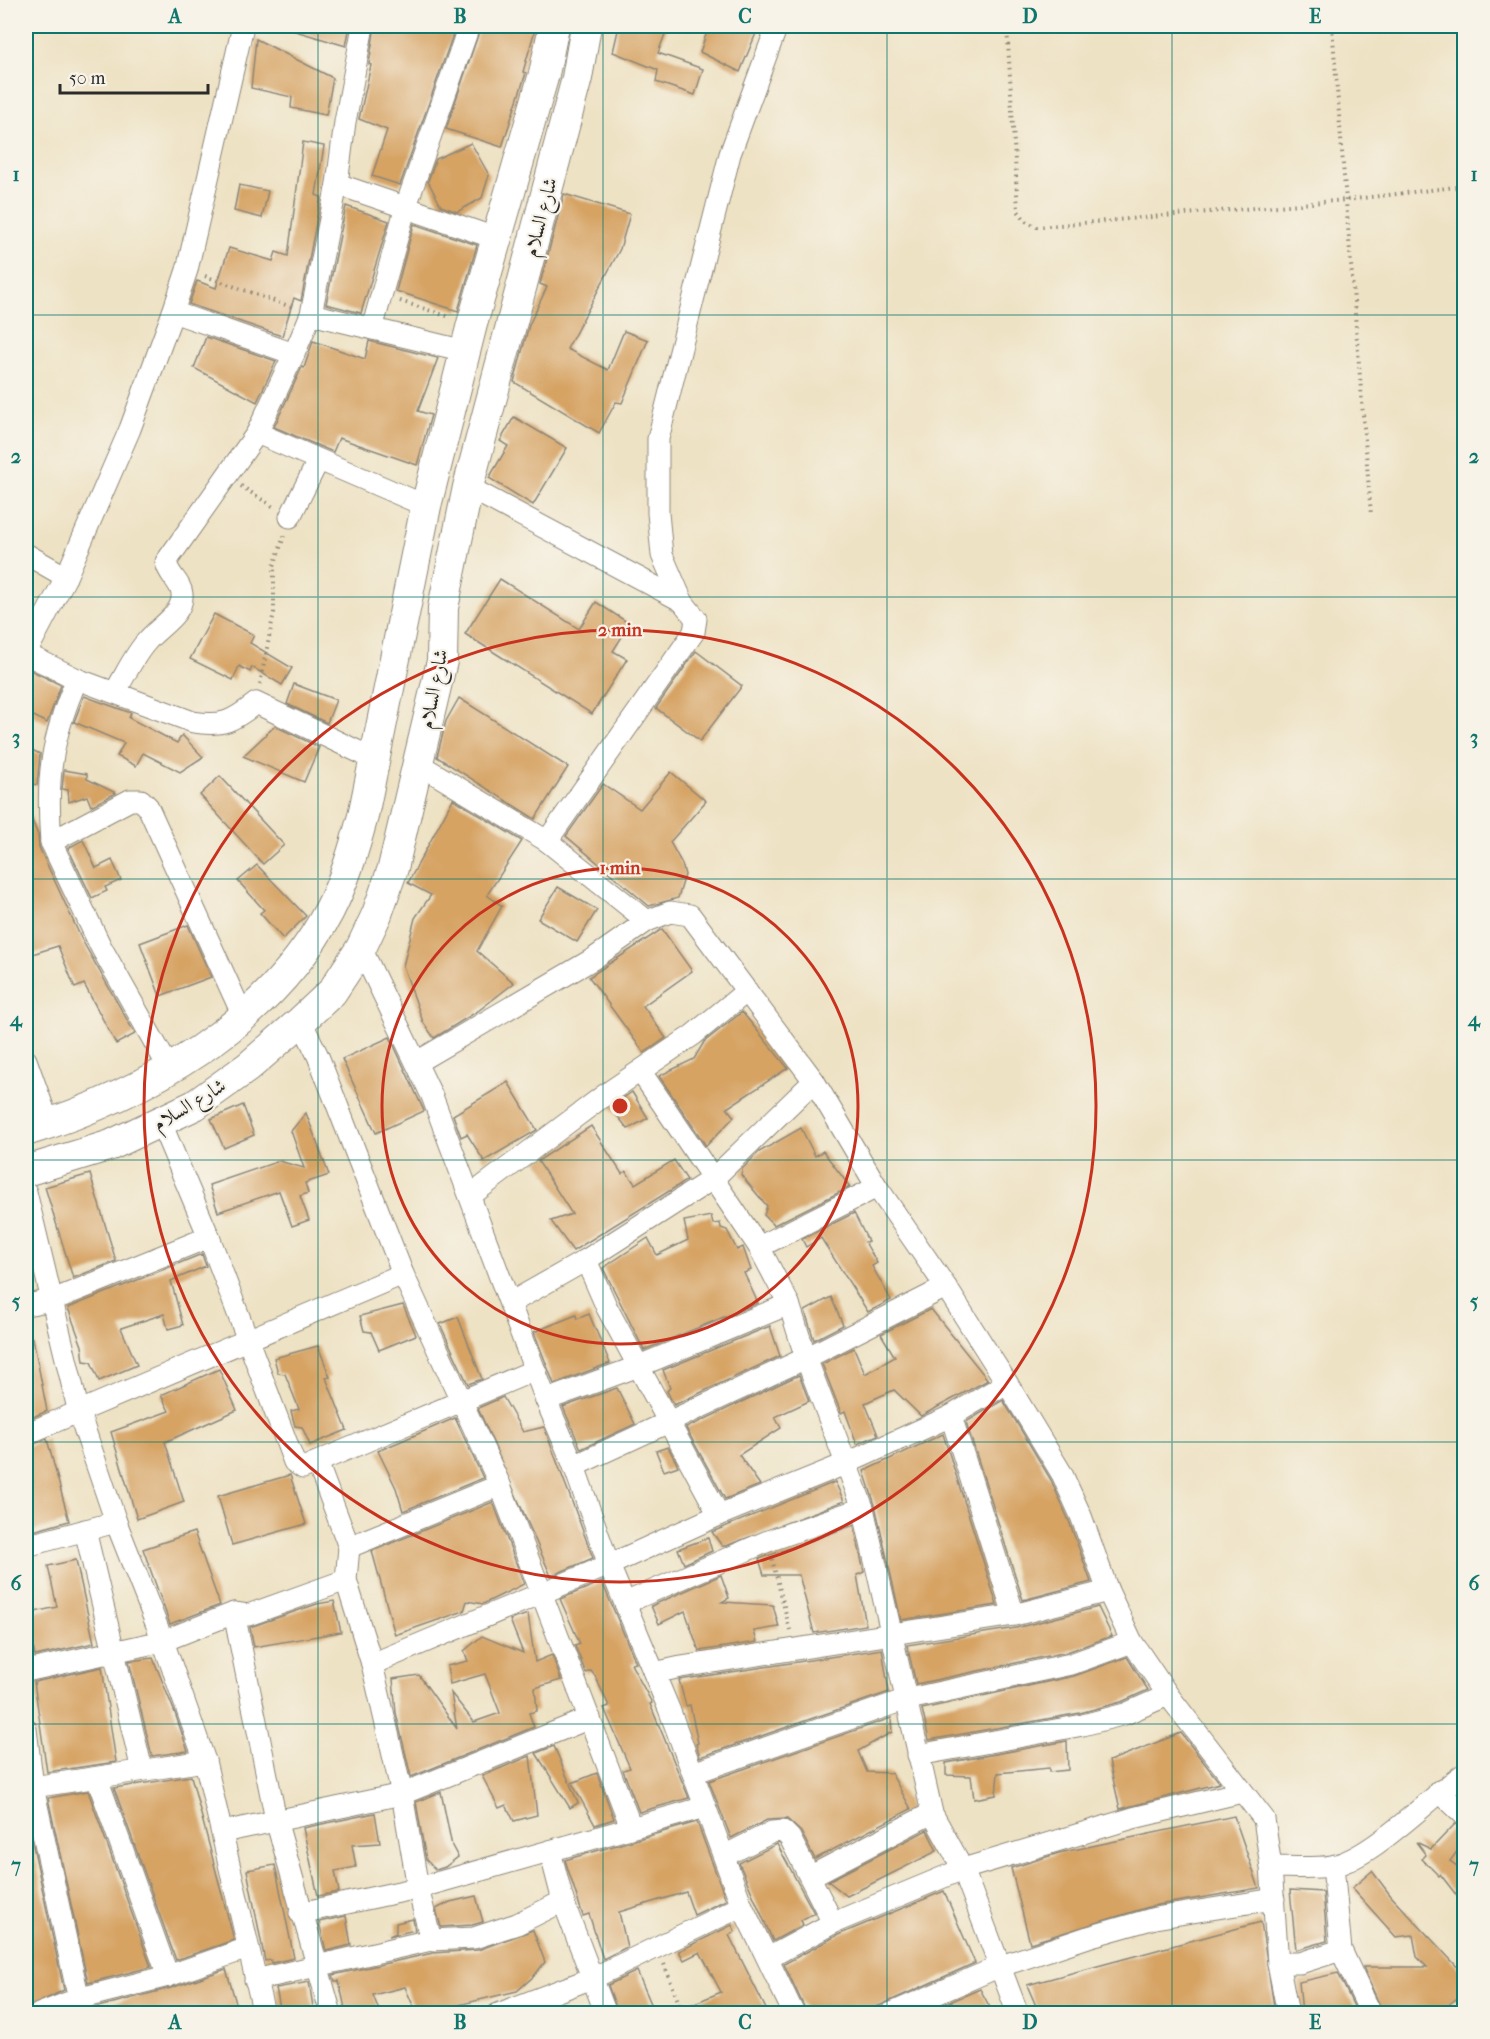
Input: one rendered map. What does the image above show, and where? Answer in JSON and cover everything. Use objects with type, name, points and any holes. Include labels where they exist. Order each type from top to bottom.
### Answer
[{"type":"street","points":[[243,26],[187,270],[173,312],[130,429],[66,578],[26,654],[77,679],[193,722],[212,725],[234,720],[256,703],[376,760]]},
{"type":"street","points":[[116,692],[146,641],[177,613],[182,603],[182,592],[168,572],[166,562],[257,433],[311,314],[337,184],[345,122],[363,26]]},
{"type":"street","points":[[372,329],[406,206],[469,26]]},
{"type":"street","name":"شارع السلام","points":[[37,1128],[107,1102],[207,1044],[243,1016],[289,967],[328,912],[350,865],[376,760],[426,506],[468,337],[544,74],[554,26]]},
{"type":"street","name":"شارع السلام","points":[[26,1171],[111,1145],[161,1123],[204,1099],[248,1067],[332,992],[361,948],[377,914],[393,868],[442,662],[443,608],[468,487],[577,78],[586,26]]},
{"type":"street","points":[[547,841],[694,632],[696,619],[682,601],[662,555],[658,513],[658,439],[730,154],[777,26]]},
{"type":"street","points":[[337,184],[495,238]]},
{"type":"street","points":[[173,312],[294,354]]},
{"type":"street","points":[[311,314],[372,329],[468,337]]},
{"type":"street","points":[[257,433],[426,506]]},
{"type":"street","points":[[290,517],[318,460]]},
{"type":"street","points":[[468,487],[682,601]]},
{"type":"street","points":[[26,554],[66,578]]},
{"type":"street","points":[[408,597],[443,608]]},
{"type":"street","points":[[77,679],[63,712],[51,753],[48,798],[51,842],[101,948],[169,1068]]},
{"type":"street","points":[[417,764],[547,841],[647,921]]},
{"type":"street","points":[[51,842],[130,800],[141,800],[148,807],[243,1016]]},
{"type":"street","points":[[417,1062],[593,959],[647,921],[670,912],[690,915],[814,1082],[877,1186],[946,1287],[1007,1383],[1062,1474],[1082,1516],[1108,1591],[1132,1642],[1168,1695],[1264,1819],[1271,1867],[1278,1963],[1288,2013]]},
{"type":"street","points":[[361,948],[417,1062],[512,1302],[546,1400],[574,1466],[609,1565],[693,1773],[742,1906],[794,2013]]},
{"type":"street","points":[[470,1196],[747,992]]},
{"type":"street","points":[[301,1021],[318,1056],[403,1274],[500,1485],[631,1827]]},
{"type":"street","points":[[26,1060],[37,1128]]},
{"type":"street","points":[[641,1072],[759,1247],[789,1304],[806,1358],[863,1508],[904,1700],[932,1813],[963,1869],[998,1967],[1018,2013]]},
{"type":"street","points":[[512,1302],[586,1260],[714,1178],[814,1082]]},
{"type":"street","points":[[161,1123],[209,1237],[294,1462],[303,1468],[535,1370]]},
{"type":"street","points":[[759,1247],[877,1186]]},
{"type":"street","points":[[26,1192],[79,1413],[116,1522],[164,1641],[204,1761],[223,1832],[264,2013]]},
{"type":"street","points":[[26,1305],[53,1300],[209,1237]]},
{"type":"street","points":[[586,1260],[607,1308],[719,1515]]},
{"type":"street","points":[[26,1434],[403,1274]]},
{"type":"street","points":[[574,1466],[806,1358],[946,1287]]},
{"type":"street","points":[[546,1400],[639,1366],[789,1304]]},
{"type":"street","points":[[372,1664],[609,1565],[719,1515],[845,1464],[951,1416],[1007,1383]]},
{"type":"street","points":[[951,1416],[1014,1615]]},
{"type":"street","points":[[317,1462],[349,1547],[346,1580],[372,1664],[402,1794],[418,1888],[431,1941]]},
{"type":"street","points":[[349,1547],[500,1485]]},
{"type":"street","points":[[625,1603],[768,1541],[863,1508]]},
{"type":"street","points":[[26,1545],[116,1522]]},
{"type":"street","points":[[85,1530],[142,1770]]},
{"type":"street","points":[[26,1671],[164,1641],[234,1613],[248,1615],[346,1580]]},
{"type":"street","points":[[654,1673],[681,1666],[891,1636],[1014,1615],[1108,1591]]},
{"type":"street","points":[[234,1613],[276,1820],[300,1913],[331,2013]]},
{"type":"street","points":[[693,1773],[904,1700],[1071,1664],[1132,1642]]},
{"type":"street","points":[[918,1755],[1083,1725],[1125,1714],[1168,1695]]},
{"type":"street","points":[[223,1832],[402,1794],[590,1718]]},
{"type":"street","points":[[26,1729],[29,1787],[79,2006]]},
{"type":"street","points":[[29,1787],[204,1761]]},
{"type":"street","points":[[1271,1867],[1333,1866],[1371,1848],[1439,1791],[1464,1774]]},
{"type":"street","points":[[97,1778],[168,1976]]},
{"type":"street","points":[[1439,1791],[1464,1815]]},
{"type":"street","points":[[768,1958],[833,1923],[963,1869],[1133,1818],[1242,1792]]},
{"type":"street","points":[[300,1913],[418,1888],[705,1807]]},
{"type":"street","points":[[811,1876],[932,1813]]},
{"type":"street","points":[[724,1856],[772,1832],[783,1831],[790,1838],[811,1876],[833,1923]]},
{"type":"street","points":[[550,1851],[563,1901],[595,1977],[606,2013]]},
{"type":"street","points":[[1333,1866],[1341,1950],[1371,2013]]},
{"type":"street","points":[[890,2013],[998,1967],[1155,1918],[1274,1899]]},
{"type":"street","points":[[255,1980],[317,1964],[431,1941],[474,1938],[517,1924],[563,1901]]},
{"type":"street","points":[[498,2013],[595,1977],[742,1906]]},
{"type":"street","points":[[39,2013],[79,2006],[248,1948]]},
{"type":"street","points":[[1278,1963],[1300,1963],[1341,1950]]},
{"type":"path","points":[[1007,26],[1018,211],[1026,222],[1037,227],[1346,200],[1464,186]]},
{"type":"path","points":[[1332,26],[1371,515]]},
{"type":"path","points":[[187,270],[311,314]]},
{"type":"path","points":[[382,295],[468,337]]},
{"type":"path","points":[[225,476],[290,517],[274,566],[274,612],[256,703]]},
{"type":"path","points":[[768,1541],[794,1649]]},
{"type":"path","points":[[657,1946],[683,2013]]},
{"type":"building","points":[[293,26],[350,26],[346,46],[292,30]]},
{"type":"building","points":[[375,26],[456,26],[400,185],[372,176],[387,130],[359,119],[371,65],[369,64]]},
{"type":"building","points":[[481,26],[536,26],[523,72],[526,73],[502,147],[446,129]]},
{"type":"building","points":[[619,26],[668,26],[658,53],[703,69],[695,95],[656,82],[658,70],[613,52]]},
{"type":"building","points":[[709,26],[759,26],[740,72],[700,52]]},
{"type":"building","points":[[256,39],[333,78],[326,115],[291,108],[292,97],[251,88]]},
{"type":"building","points":[[303,142],[324,146],[316,195],[321,197],[301,301],[294,298],[282,336],[189,304],[197,281],[216,288],[229,248],[273,261],[276,252],[288,256]]},
{"type":"building","points":[[471,143],[489,175],[482,198],[457,212],[441,206],[428,181],[436,159]]},
{"type":"building","points":[[239,185],[268,191],[262,218],[234,211]]},
{"type":"building","points":[[564,194],[630,214],[620,249],[567,349],[608,370],[624,331],[648,340],[622,403],[616,402],[599,433],[514,382],[529,325],[547,287],[540,284]]},
{"type":"building","points":[[346,206],[389,221],[361,313],[326,304]]},
{"type":"building","points":[[414,224],[477,245],[458,311],[396,291]]},
{"type":"building","points":[[206,337],[276,361],[257,402],[194,368]]},
{"type":"building","points":[[313,341],[365,359],[369,341],[438,358],[418,411],[431,415],[417,465],[339,438],[333,452],[274,427],[302,367],[304,368]]},
{"type":"building","points":[[514,417],[567,448],[533,505],[489,478],[508,446],[500,441]]},
{"type":"building","points":[[500,579],[579,629],[596,602],[630,624],[613,651],[627,659],[592,714],[465,634]]},
{"type":"building","points":[[214,614],[254,635],[250,643],[292,668],[282,685],[252,667],[250,672],[239,666],[233,680],[190,659]]},
{"type":"building","points":[[696,651],[742,686],[700,741],[656,708]]},
{"type":"building","points":[[26,668],[61,685],[47,723],[26,712]]},
{"type":"building","points":[[294,684],[336,700],[327,723],[287,704]]},
{"type":"building","points":[[84,696],[131,713],[129,718],[177,743],[182,735],[203,757],[180,772],[143,753],[136,766],[117,756],[124,743],[74,722]]},
{"type":"building","points":[[459,698],[568,767],[535,819],[437,757],[446,721]]},
{"type":"building","points":[[275,726],[319,747],[304,782],[243,756]]},
{"type":"building","points":[[26,747],[40,754],[37,785],[30,783],[26,791]]},
{"type":"building","points":[[64,770],[87,774],[87,779],[116,793],[91,806],[87,796],[69,802],[68,790],[62,789]]},
{"type":"building","points":[[671,772],[706,801],[670,842],[682,864],[685,875],[678,898],[649,906],[566,836],[603,784],[640,809]]},
{"type":"building","points":[[220,776],[284,845],[263,864],[200,795]]},
{"type":"building","points":[[453,799],[522,841],[487,895],[502,906],[477,951],[514,983],[478,1011],[434,1038],[423,1022],[403,966],[415,918],[431,895],[408,883]]},
{"type":"building","points":[[26,806],[38,835],[39,847],[82,940],[135,1034],[116,1044],[84,984],[75,988],[58,946],[26,956]]},
{"type":"building","points":[[83,840],[96,868],[112,860],[121,880],[105,887],[107,891],[92,898],[68,848]]},
{"type":"building","points":[[257,865],[306,916],[283,939],[260,913],[264,910],[238,881]]},
{"type":"building","points":[[558,887],[597,910],[577,942],[538,919]]},
{"type":"building","points":[[188,925],[211,977],[160,996],[140,943]]},
{"type":"building","points":[[662,929],[692,971],[643,1006],[666,1038],[644,1053],[589,977]]},
{"type":"building","points":[[742,1012],[788,1068],[727,1108],[734,1117],[706,1146],[659,1076],[694,1059],[704,1042]]},
{"type":"building","points":[[390,1037],[424,1111],[376,1133],[342,1059]]},
{"type":"building","points":[[508,1082],[537,1130],[484,1161],[467,1134],[461,1137],[453,1115]]},
{"type":"building","points":[[632,1092],[648,1118],[628,1129],[610,1107]]},
{"type":"building","points":[[243,1105],[254,1135],[224,1148],[211,1119]]},
{"type":"building","points":[[306,1113],[329,1175],[305,1183],[308,1193],[300,1196],[309,1220],[292,1226],[279,1191],[218,1212],[209,1185],[279,1161],[304,1168],[291,1131]]},
{"type":"building","points":[[591,1126],[622,1174],[626,1171],[635,1184],[674,1160],[687,1180],[573,1251],[551,1221],[572,1214],[538,1161]]},
{"type":"building","points":[[801,1128],[815,1156],[823,1151],[850,1187],[774,1225],[764,1215],[767,1206],[741,1175],[742,1169],[759,1152]]},
{"type":"building","points":[[90,1174],[116,1261],[73,1278],[45,1187]]},
{"type":"building","points":[[854,1213],[868,1241],[865,1242],[877,1263],[872,1266],[891,1300],[868,1312],[821,1238],[806,1247],[802,1239]]},
{"type":"building","points":[[711,1216],[713,1224],[720,1223],[721,1228],[727,1230],[737,1250],[743,1247],[751,1270],[744,1273],[758,1303],[644,1350],[603,1268],[648,1238],[657,1255],[688,1240],[684,1221]]},
{"type":"building","points":[[202,1254],[206,1266],[171,1281],[183,1325],[168,1329],[164,1314],[121,1328],[137,1365],[99,1381],[91,1362],[84,1361],[82,1346],[68,1308]]},
{"type":"building","points":[[831,1297],[843,1325],[814,1340],[805,1311]]},
{"type":"building","points":[[403,1305],[416,1335],[379,1350],[371,1332],[364,1331],[360,1316]]},
{"type":"building","points":[[931,1309],[988,1380],[921,1416],[894,1390],[865,1403],[878,1435],[857,1444],[845,1411],[841,1413],[822,1364],[854,1348],[865,1374],[895,1357],[881,1334]]},
{"type":"building","points":[[589,1314],[610,1363],[554,1384],[534,1332],[576,1315],[577,1319]]},
{"type":"building","points":[[458,1317],[482,1379],[468,1384],[440,1324]]},
{"type":"building","points":[[770,1326],[780,1356],[674,1405],[667,1391],[670,1388],[663,1370]]},
{"type":"building","points":[[33,1338],[47,1411],[26,1420],[26,1339]]},
{"type":"building","points":[[318,1346],[330,1377],[326,1378],[347,1430],[310,1445],[302,1427],[295,1426],[291,1411],[299,1409],[285,1374],[278,1373],[274,1358]]},
{"type":"building","points":[[219,1369],[237,1410],[165,1442],[184,1502],[137,1519],[111,1432],[169,1411],[161,1395]]},
{"type":"building","points":[[799,1375],[809,1401],[775,1417],[781,1428],[739,1455],[760,1485],[725,1499],[686,1428]]},
{"type":"building","points":[[617,1388],[635,1424],[581,1449],[563,1407]]},
{"type":"building","points":[[503,1397],[523,1432],[544,1427],[593,1558],[551,1576],[478,1408]]},
{"type":"building","points":[[1003,1400],[1051,1480],[1091,1582],[1023,1600],[966,1422]]},
{"type":"building","points":[[455,1418],[483,1478],[403,1511],[396,1488],[378,1451]]},
{"type":"building","points":[[943,1434],[997,1605],[901,1620],[875,1505],[864,1471]]},
{"type":"building","points":[[47,1439],[69,1521],[26,1533],[26,1447]]},
{"type":"building","points":[[668,1447],[678,1466],[664,1471],[656,1451]]},
{"type":"building","points":[[290,1475],[306,1524],[232,1545],[218,1496]]},
{"type":"building","points":[[835,1482],[844,1501],[726,1546],[722,1546],[712,1532]]},
{"type":"building","points":[[493,1502],[524,1584],[483,1604],[467,1601],[464,1611],[395,1635],[372,1551]]},
{"type":"building","points":[[854,1525],[864,1572],[857,1575],[866,1625],[814,1633],[799,1575],[764,1575],[759,1559]]},
{"type":"building","points":[[194,1532],[220,1605],[170,1624],[143,1549]]},
{"type":"building","points":[[708,1538],[712,1551],[684,1564],[678,1549]]},
{"type":"building","points":[[76,1560],[94,1643],[35,1656],[26,1614],[57,1607],[48,1566]]},
{"type":"building","points":[[721,1575],[729,1598],[722,1602],[773,1605],[779,1627],[754,1631],[757,1642],[699,1651],[685,1611],[659,1624],[651,1606]]},
{"type":"building","points":[[602,1582],[636,1663],[631,1664],[652,1703],[650,1704],[689,1798],[639,1812],[623,1770],[630,1768],[604,1708],[609,1706],[595,1676],[591,1671],[586,1673],[575,1646],[580,1644],[560,1599]]},
{"type":"building","points":[[334,1601],[341,1632],[254,1647],[250,1627],[317,1604]]},
{"type":"building","points":[[1098,1607],[1112,1636],[1067,1652],[916,1684],[907,1645],[1016,1628]]},
{"type":"building","points":[[528,1614],[535,1662],[552,1655],[561,1680],[535,1688],[537,1711],[529,1713],[534,1727],[411,1777],[396,1713],[393,1679],[419,1675],[457,1729],[451,1693],[474,1722],[500,1713],[485,1674],[450,1684],[447,1666],[468,1661],[464,1651],[482,1636],[523,1653],[510,1620]]},
{"type":"building","points":[[882,1649],[889,1692],[700,1757],[690,1705],[686,1706],[679,1680]]},
{"type":"building","points":[[1127,1657],[1148,1690],[1121,1702],[1080,1713],[929,1740],[922,1709],[1074,1676]]},
{"type":"building","points":[[153,1658],[188,1751],[152,1756],[129,1661]]},
{"type":"building","points":[[102,1667],[116,1762],[47,1772],[34,1682]]},
{"type":"building","points":[[891,1718],[892,1732],[858,1751],[867,1772],[891,1773],[911,1809],[815,1859],[801,1832],[787,1819],[767,1820],[731,1838],[709,1781]]},
{"type":"building","points":[[1181,1733],[1220,1783],[1120,1809],[1109,1761]]},
{"type":"building","points":[[1067,1741],[1068,1770],[1049,1772],[1049,1768],[998,1773],[996,1795],[974,1799],[971,1776],[946,1775],[946,1763]]},
{"type":"building","points":[[554,1746],[578,1803],[570,1808],[536,1753]]},
{"type":"building","points":[[530,1756],[537,1815],[514,1821],[506,1805],[499,1808],[482,1776]]},
{"type":"building","points":[[597,1773],[614,1819],[595,1825],[572,1783]]},
{"type":"building","points":[[191,1776],[234,1940],[176,1960],[114,1788]]},
{"type":"building","points":[[88,1791],[151,1967],[88,1983],[48,1798]]},
{"type":"building","points":[[441,1792],[452,1846],[458,1857],[445,1867],[436,1870],[426,1860],[416,1802]]},
{"type":"building","points":[[26,1813],[64,1990],[26,2009]]},
{"type":"building","points":[[375,1813],[380,1843],[352,1845],[356,1867],[335,1871],[339,1892],[318,1896],[303,1828]]},
{"type":"building","points":[[1234,1816],[1259,1888],[1152,1906],[1030,1943],[1011,1868],[1059,1853]]},
{"type":"building","points":[[697,1822],[726,1900],[694,1915],[686,1892],[619,1912],[627,1947],[603,1959],[589,1914],[583,1916],[565,1860]]},
{"type":"building","points":[[1455,1824],[1464,1827],[1464,1842],[1450,1861],[1464,1871],[1464,1905],[1440,1874],[1439,1876],[1422,1859],[1426,1855],[1416,1842],[1431,1849]]},
{"type":"building","points":[[927,1830],[937,1851],[847,1896],[828,1881]]},
{"type":"building","points":[[777,1844],[814,1913],[801,1920],[803,1925],[773,1941],[739,1863]]},
{"type":"building","points":[[275,1865],[294,1958],[272,1963],[271,1960],[265,1961],[247,1870]]},
{"type":"building","points":[[1372,1871],[1391,1896],[1464,1974],[1464,2007],[1456,1999],[1438,2013],[1383,2013],[1363,1967],[1427,1967],[1417,1957],[1413,1935],[1396,1937],[1352,1888]]},
{"type":"building","points":[[1290,1890],[1323,1892],[1327,1941],[1296,1950]]},
{"type":"building","points":[[944,1891],[975,1963],[863,2013],[807,2013],[784,1964],[838,1935]]},
{"type":"building","points":[[476,1896],[483,1922],[441,1927],[436,1909],[450,1902]]},
{"type":"building","points":[[346,1916],[351,1945],[326,1951],[319,1922]]},
{"type":"building","points":[[413,1919],[415,1930],[389,1936],[396,1933],[396,1923]]},
{"type":"building","points":[[1261,1922],[1275,2013],[1039,2013],[1027,1985]]},
{"type":"building","points":[[732,1925],[735,1932],[729,1935],[768,2013],[671,2013],[721,1992],[700,1952],[684,1960],[679,1951]]},
{"type":"building","points":[[533,1930],[545,1962],[534,1976],[517,1991],[458,2005],[460,2013],[437,2013],[434,2007],[416,2012],[405,1987],[373,1995],[380,2013],[346,2013],[339,1981],[335,1981],[333,1975],[433,1953],[478,1950]]},
{"type":"building","points":[[226,1969],[239,2013],[94,2013],[94,2008],[171,1988]]},
{"type":"building","points":[[637,1971],[655,2013],[618,2013],[608,1985]]},
{"type":"building","points":[[1338,1973],[1357,2013],[1302,2013],[1299,1982]]},
{"type":"building","points":[[309,1982],[314,2013],[281,2013],[276,1988]]},
{"type":"building","points":[[980,1989],[993,2013],[926,2013],[936,2008]]}]
